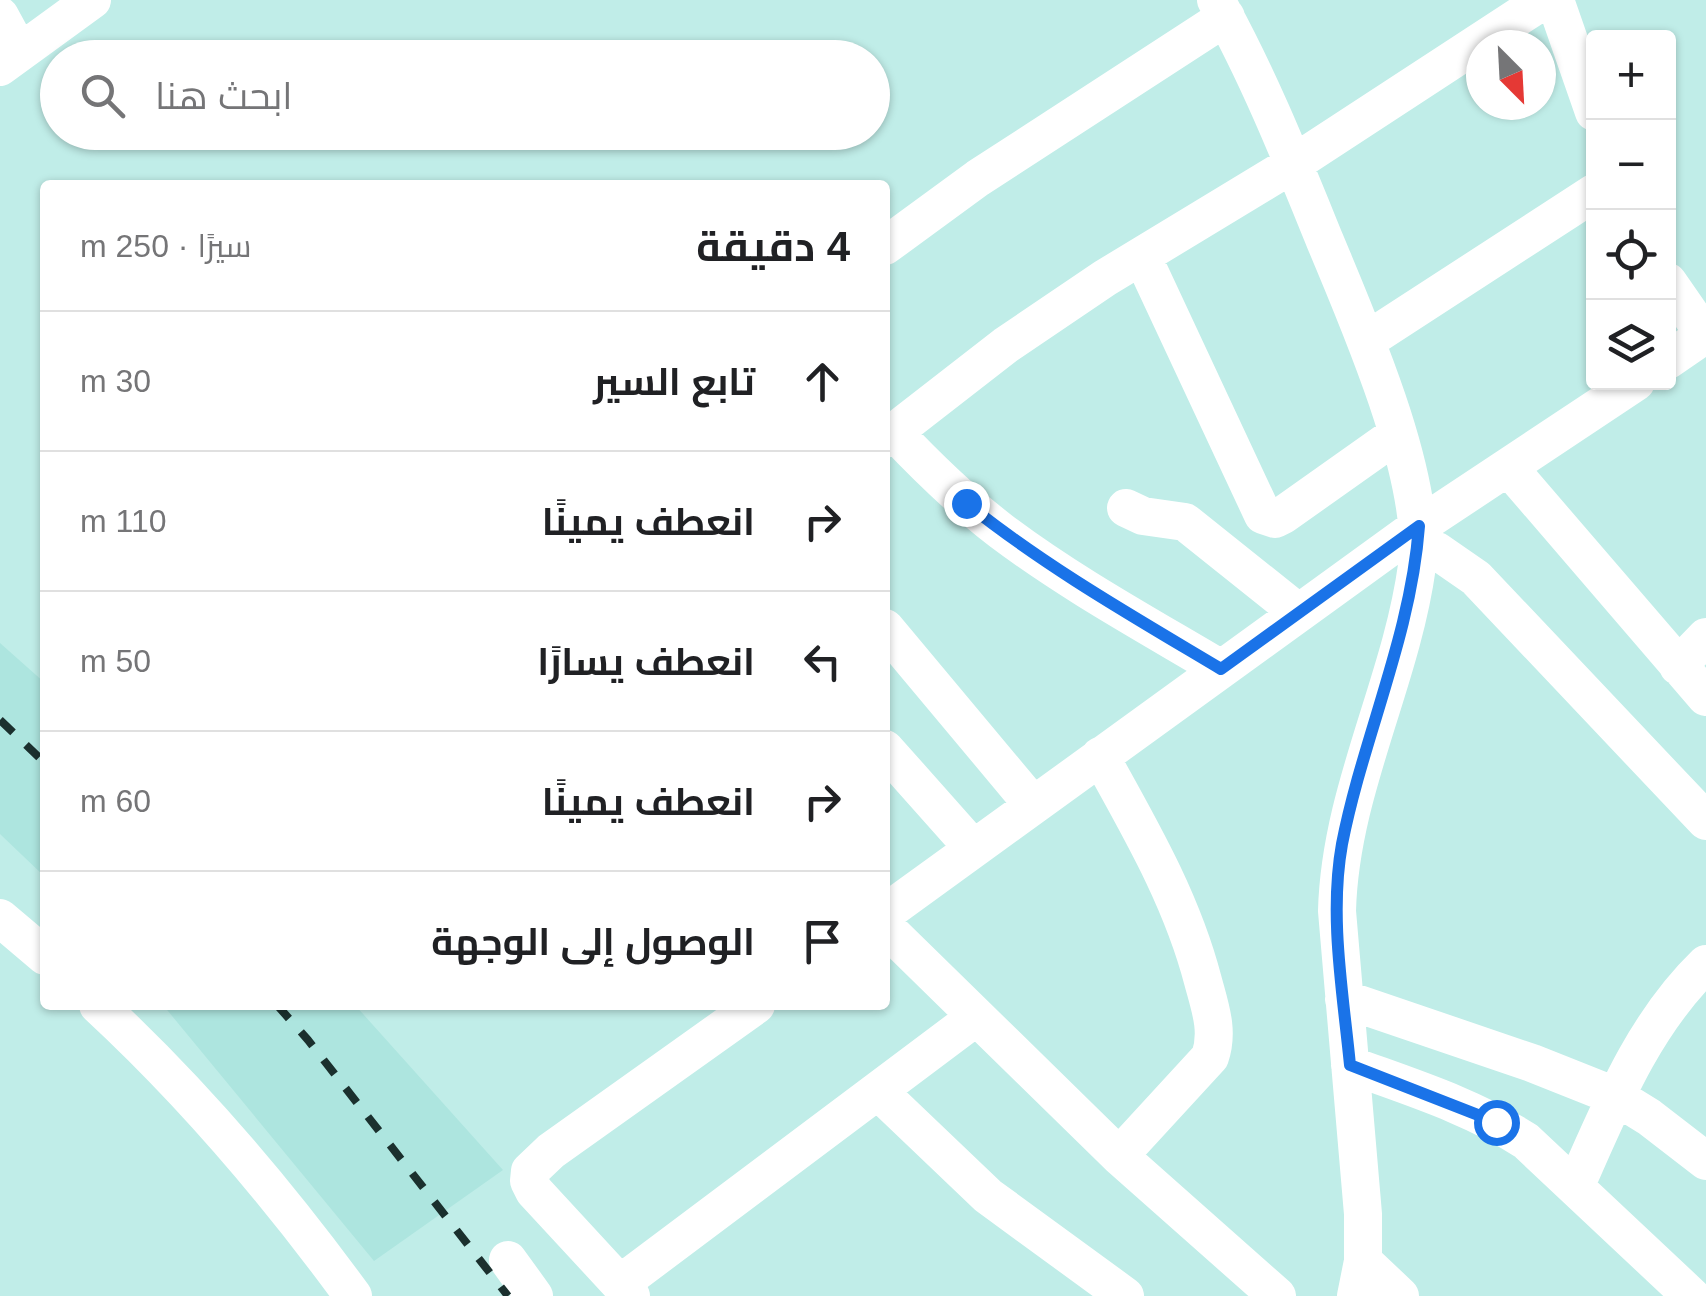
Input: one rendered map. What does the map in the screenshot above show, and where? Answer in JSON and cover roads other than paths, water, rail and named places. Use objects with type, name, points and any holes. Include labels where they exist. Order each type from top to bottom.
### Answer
[{"type":"street","points":[[0,16],[10,59],[92,0]]},
{"type":"street","points":[[890,434],[1006,346],[1544,0]]},
{"type":"street","points":[[1555,0],[1586,89]]},
{"type":"street","points":[[890,242],[1221,8],[1293,164],[1366,341],[1396,434],[1419,536],[1403,627],[1342,844],[1337,911],[1363,1214],[1360,1278],[1400,1296]]},
{"type":"street","points":[[1366,341],[1586,198]]},
{"type":"street","points":[[1142,256],[1263,515],[1275,519],[1283,515],[1396,434]]},
{"type":"street","points":[[1676,293],[1706,335],[1676,355]]},
{"type":"street","points":[[890,909],[1299,613],[1419,536],[1508,468],[1624,390]]},
{"type":"street","points":[[890,436],[1001,531],[1086,588],[1221,669]]},
{"type":"street","points":[[1508,468],[1706,697]]},
{"type":"street","points":[[1126,508],[1143,516],[1184,522],[1299,613]]},
{"type":"street","points":[[1419,536],[1476,578],[1706,821]]},
{"type":"street","points":[[890,634],[1034,805]]},
{"type":"street","points":[[1678,666],[1706,637]]},
{"type":"street","points":[[890,755],[974,848]]},
{"type":"street","points":[[1100,756],[1164,872],[1192,937],[1214,1026],[1214,1042],[1204,1065],[1119,1156]]},
{"type":"street","points":[[0,918],[40,952]]},
{"type":"street","points":[[890,932],[1119,1156],[1278,1296]]},
{"type":"street","points":[[1576,1185],[1615,1096],[1648,1036],[1706,964]]},
{"type":"street","points":[[1344,999],[1515,1056],[1615,1096],[1706,1161]]},
{"type":"street","points":[[103,1010],[225,1135],[353,1296]]},
{"type":"street","points":[[749,1010],[530,1170],[529,1181],[534,1191],[625,1290],[976,1017]]},
{"type":"street","points":[[1350,1065],[1496,1122],[1526,1141],[1693,1283]]},
{"type":"street","points":[[878,1091],[988,1196],[1126,1296]]},
{"type":"street","points":[[508,1260],[534,1296]]},
{"type":"railway","points":[[0,720],[40,758]]},
{"type":"railway","points":[[281,1010],[508,1296]]}]
